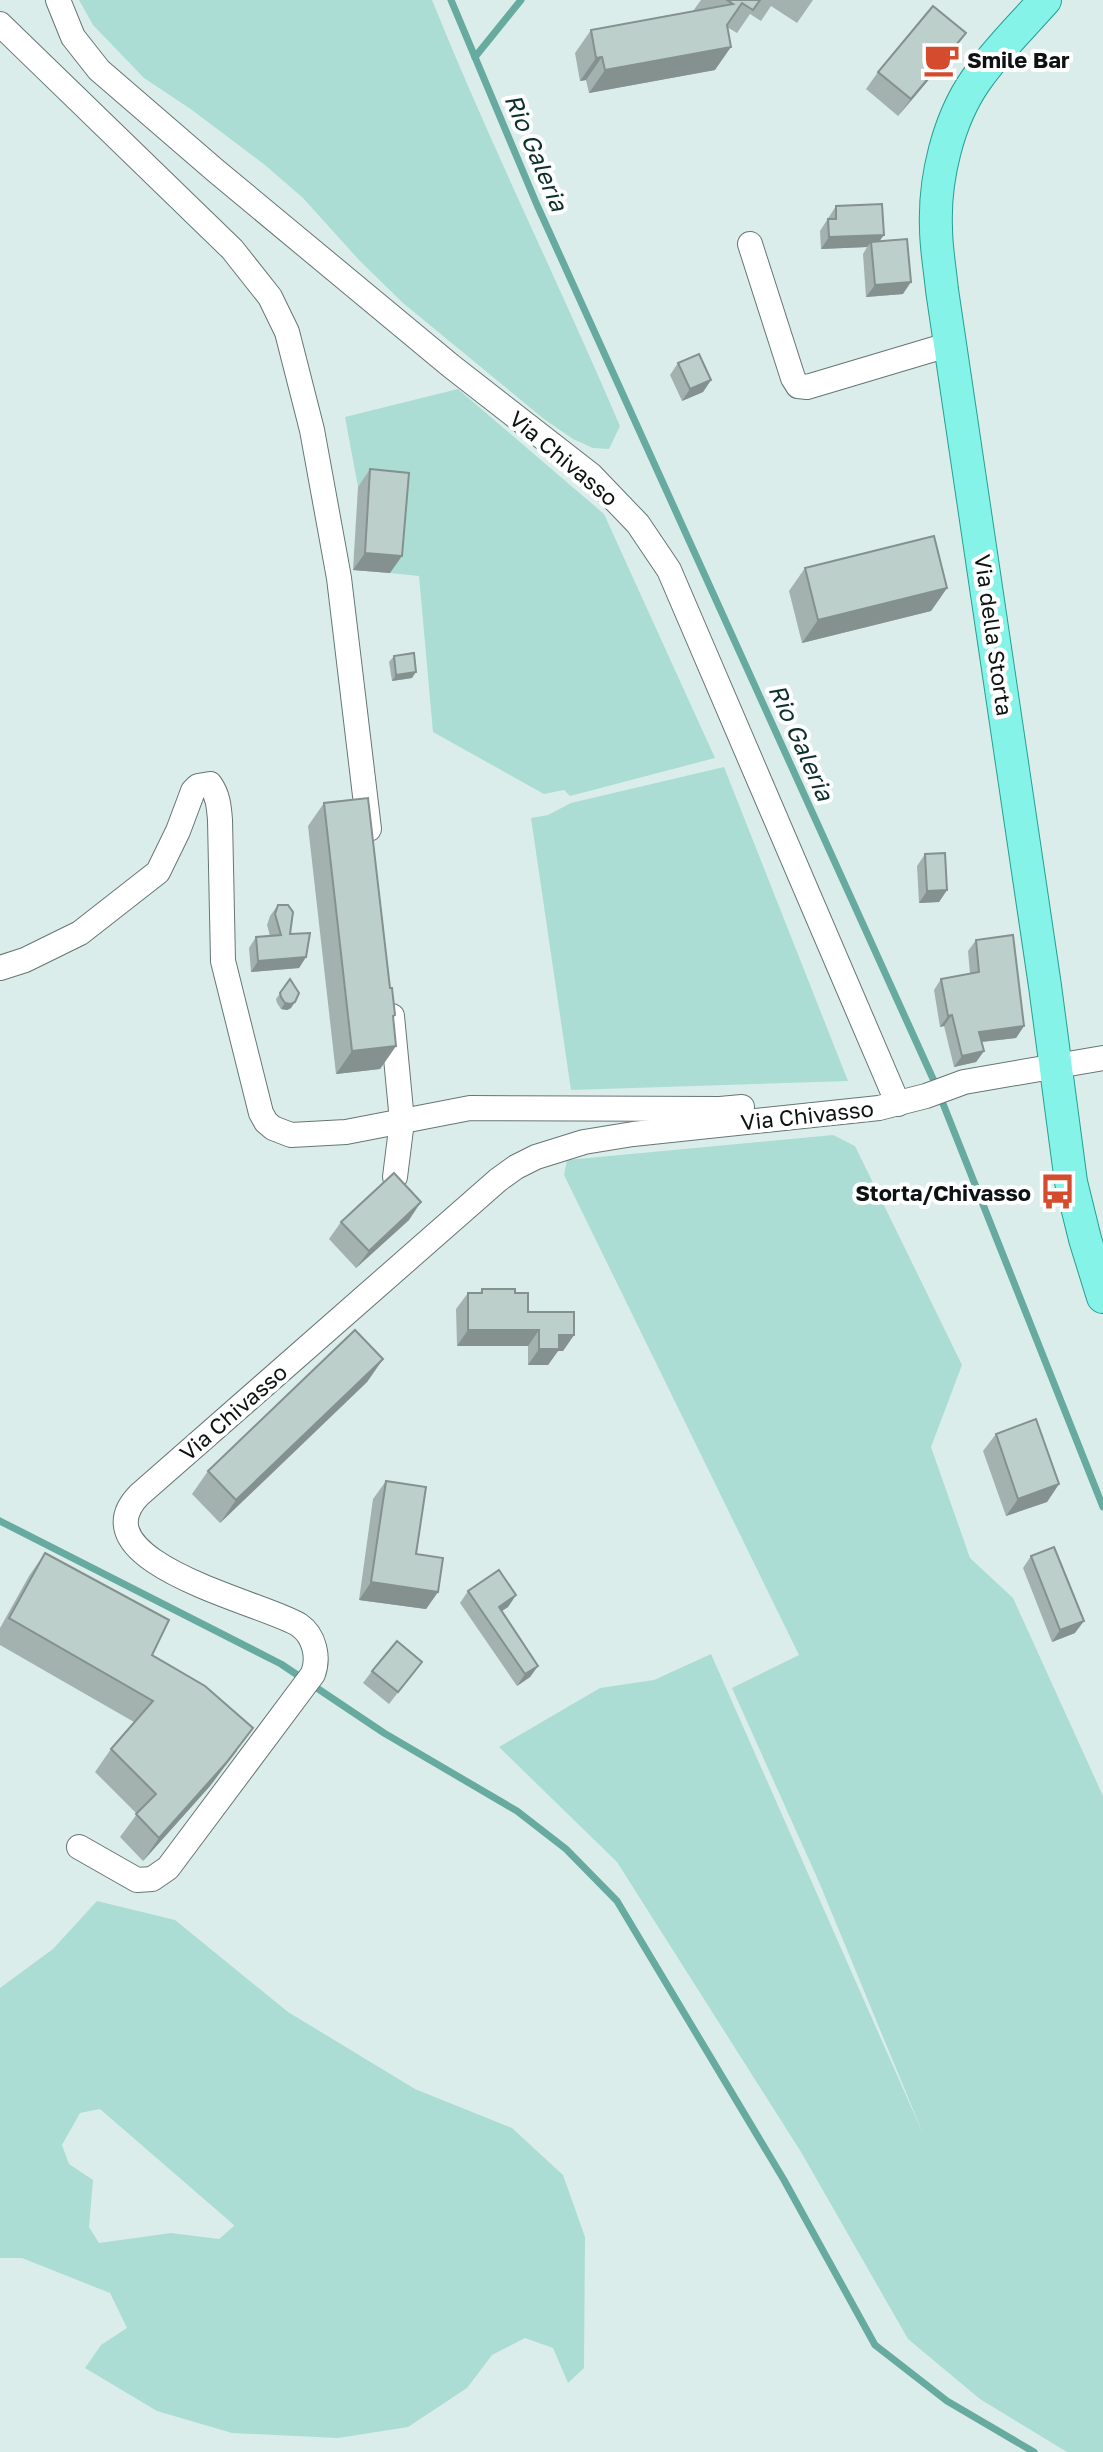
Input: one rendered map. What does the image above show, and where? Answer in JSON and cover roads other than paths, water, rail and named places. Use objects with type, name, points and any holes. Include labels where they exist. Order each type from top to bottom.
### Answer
[{"type":"main road","name":"Via della Storta","points":[[1045,0],[975,82],[958,113],[937,190],[936,228],[1071,1182],[1103,1297]]},
{"type":"street","name":"Via Chivasso","points":[[58,0],[73,37],[99,70],[439,356],[591,475],[638,524],[669,570],[898,1104]]},
{"type":"street","points":[[0,24],[232,249],[270,297],[287,332],[312,430],[339,578],[372,857]]},
{"type":"street","points":[[750,244],[798,386],[807,387],[951,344]]},
{"type":"street","points":[[0,968],[25,960],[80,933],[158,872],[193,791],[203,783],[210,784],[219,805],[223,961],[261,1113],[266,1122],[280,1132],[291,1135],[346,1132],[470,1108],[720,1109],[877,1096],[898,1104]]},
{"type":"street","points":[[389,995],[402,1121],[395,1177]]},
{"type":"street","name":"Via Chivasso","points":[[79,1847],[137,1880],[157,1877],[168,1868],[315,1671],[317,1659],[313,1644],[299,1625],[180,1577],[140,1549],[130,1536],[126,1523],[126,1514],[133,1501],[498,1180],[516,1167],[560,1148],[606,1138],[898,1104],[964,1082],[1103,1058]]},
{"type":"waterway","name":"Rio Galeria","points":[[451,0],[537,205],[934,1081],[1103,1507]]},
{"type":"waterway","points":[[475,57],[521,0]]},
{"type":"waterway","points":[[0,1521],[281,1664],[384,1733],[517,1811],[566,1849],[617,1901],[784,2180],[875,2345],[947,2401],[1034,2452]]},
{"type":"place","name":"Smile Bar","points":[[941,59]]},
{"type":"place","name":"Storta/Chivasso","points":[[1057,1192]]}]
